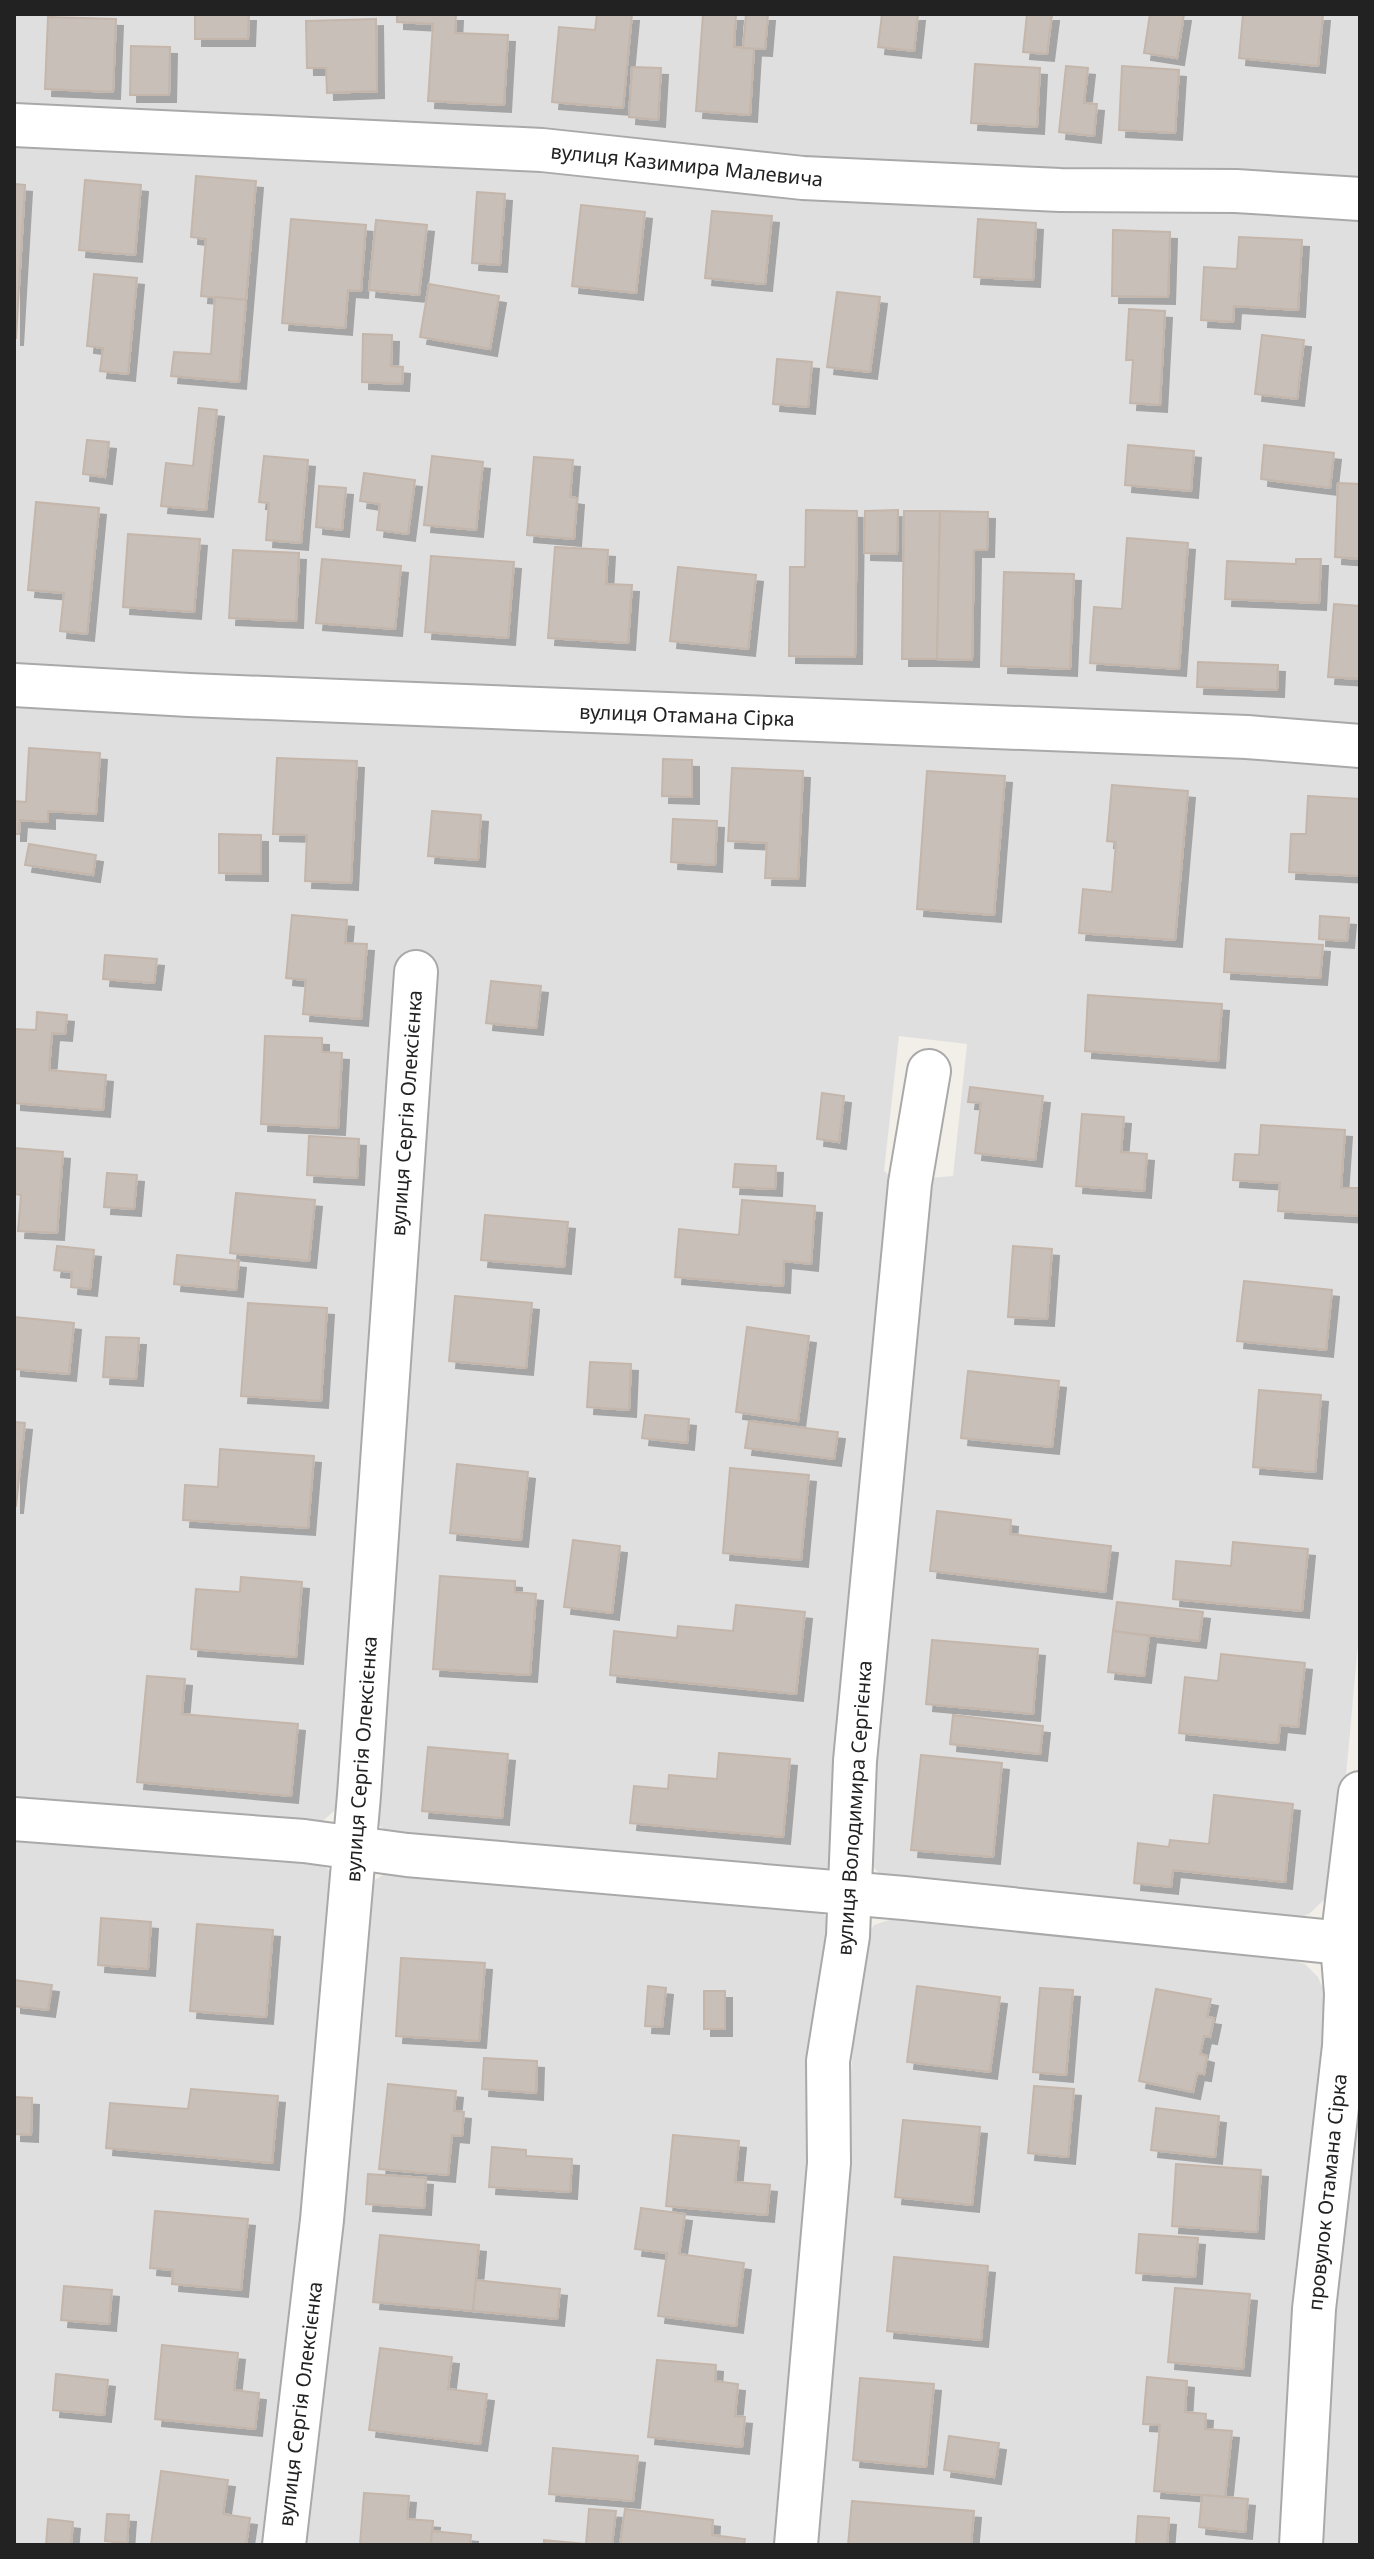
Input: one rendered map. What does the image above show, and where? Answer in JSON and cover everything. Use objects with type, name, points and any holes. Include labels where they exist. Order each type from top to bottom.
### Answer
[{"type":"street","name":"вулиця Казимира Малевича","points":[[14,125],[542,150],[803,178],[1060,190],[1236,191],[1360,199]]},
{"type":"street","name":"вулиця Отамана Сірка","points":[[14,685],[189,695],[1260,738],[1360,746]]},
{"type":"street","name":"вулиця Сергія Олексієнка","points":[[284,2545],[322,2220],[354,1848],[416,972]]},
{"type":"street","name":"вулиця Володимира Сергієнка","points":[[796,2545],[829,2163],[828,2061],[848,1936],[855,1761],[910,1183],[929,1071]]},
{"type":"street","name":"провулок Отамана Сірка","points":[[1301,2545],[1314,2309],[1344,2046],[1346,1994],[1342,1943],[1355,1891],[1360,1793]]},
{"type":"street","points":[[14,1819],[304,1841],[1342,1943]]},
{"type":"shaded area","points":[[14,14],[1360,14],[1360,180],[1060,177],[14,110]]},
{"type":"shaded area","points":[[14,139],[1360,216],[1360,729],[14,671]]},
{"type":"shaded area","points":[[14,699],[1360,763],[1360,1622],[1337,1874],[1327,1897],[1309,1914],[1285,1922],[886,1880],[865,1859],[931,1178],[953,1176],[967,1044],[899,1036],[884,1171],[897,1181],[834,1858],[827,1868],[816,1875],[392,1837],[380,1826],[374,1812],[340,1806],[319,1824],[14,1801]]},
{"type":"shaded area","points":[[14,1832],[319,1861],[332,1873],[338,1890],[270,2545],[14,2545]]},
{"type":"shaded area","points":[[389,1871],[820,1911],[826,1917],[830,1936],[807,2060],[811,2137],[776,2545],[298,2545],[365,1893],[375,1880]]},
{"type":"shaded area","points":[[907,1914],[1283,1958],[1305,1964],[1318,1977],[1324,1991],[1322,2046],[1282,2545],[816,2545],[856,2008],[867,1936],[874,1925]]},
{"type":"shaded area","points":[[1360,2079],[1360,2545],[1321,2545],[1329,2310]]},
{"type":"building","points":[[195,14],[249,14],[248,39],[195,39]]},
{"type":"building","points":[[397,14],[456,14],[455,33],[508,35],[504,105],[428,101],[433,24],[397,22]]},
{"type":"building","points":[[597,14],[632,14],[623,108],[552,102],[559,27],[595,30]]},
{"type":"building","points":[[703,14],[736,14],[734,47],[754,48],[750,115],[696,111]]},
{"type":"building","points":[[746,14],[768,14],[765,49],[743,48]]},
{"type":"building","points":[[882,14],[918,14],[914,51],[878,47]]},
{"type":"building","points":[[1027,14],[1052,14],[1047,54],[1023,52]]},
{"type":"building","points":[[1150,14],[1184,14],[1177,58],[1144,53]]},
{"type":"building","points":[[1243,14],[1323,14],[1318,66],[1239,58]]},
{"type":"building","points":[[48,17],[116,19],[113,92],[45,89]]},
{"type":"building","points":[[376,19],[377,91],[327,93],[326,68],[307,68],[306,21]]},
{"type":"building","points":[[131,46],[170,47],[169,95],[130,95]]},
{"type":"building","points":[[975,64],[1040,68],[1037,127],[971,123]]},
{"type":"building","points":[[1066,66],[1088,68],[1084,103],[1097,104],[1094,136],[1059,132]]},
{"type":"building","points":[[1122,66],[1179,70],[1175,133],[1119,130]]},
{"type":"building","points":[[632,67],[661,68],[658,120],[629,117]]},
{"type":"building","points":[[196,176],[256,181],[246,300],[201,296],[206,239],[191,237]]},
{"type":"building","points":[[85,180],[141,185],[135,255],[79,250]]},
{"type":"building","points":[[14,184],[25,185],[16,338],[14,338]]},
{"type":"building","points":[[477,192],[505,194],[500,265],[472,263]]},
{"type":"building","points":[[581,205],[645,212],[636,293],[572,286]]},
{"type":"building","points":[[712,211],[772,216],[765,284],[705,278]]},
{"type":"building","points":[[291,219],[366,225],[361,291],[348,290],[345,328],[282,323]]},
{"type":"building","points":[[978,219],[1036,223],[1033,280],[974,277]]},
{"type":"building","points":[[376,220],[427,225],[419,295],[369,290]]},
{"type":"building","points":[[1113,230],[1170,232],[1168,297],[1112,296]]},
{"type":"building","points":[[1239,237],[1302,240],[1298,310],[1234,306],[1233,322],[1201,320],[1204,267],[1237,269]]},
{"type":"building","points":[[94,274],[137,278],[128,374],[100,371],[103,348],[87,346]]},
{"type":"building","points":[[429,284],[499,296],[490,349],[420,337]]},
{"type":"building","points":[[837,292],[880,297],[870,372],[827,367]]},
{"type":"building","points":[[215,297],[246,300],[239,382],[171,376],[174,352],[211,354]]},
{"type":"building","points":[[1129,309],[1165,311],[1160,405],[1130,403],[1133,360],[1126,360]]},
{"type":"building","points":[[363,334],[392,335],[391,366],[403,367],[402,384],[362,382]]},
{"type":"building","points":[[1262,335],[1304,340],[1297,399],[1255,394]]},
{"type":"building","points":[[777,359],[812,362],[808,407],[773,404]]},
{"type":"building","points":[[199,408],[217,410],[206,510],[161,506],[166,463],[193,466]]},
{"type":"building","points":[[87,440],[109,442],[105,477],[83,474]]},
{"type":"building","points":[[1128,445],[1194,451],[1191,491],[1125,485]]},
{"type":"building","points":[[1264,445],[1334,453],[1330,488],[1261,479]]},
{"type":"building","points":[[264,456],[308,460],[301,543],[266,540],[269,503],[259,502]]},
{"type":"building","points":[[432,456],[483,462],[476,530],[424,525]]},
{"type":"building","points":[[534,457],[573,460],[570,497],[577,498],[574,539],[527,535]]},
{"type":"building","points":[[364,473],[415,480],[408,534],[377,530],[380,504],[360,501]]},
{"type":"building","points":[[1338,483],[1360,484],[1360,559],[1335,557]]},
{"type":"building","points":[[319,486],[346,488],[342,530],[316,527]]},
{"type":"building","points":[[36,502],[99,508],[87,634],[60,631],[64,593],[28,590]]},
{"type":"building","points":[[806,510],[857,511],[855,657],[789,656],[790,567],[805,567]]},
{"type":"building","points":[[898,510],[897,554],[864,553],[865,511]]},
{"type":"building","points":[[904,511],[940,511],[937,659],[902,659]]},
{"type":"building","points":[[940,511],[988,512],[987,550],[974,550],[972,660],[937,659]]},
{"type":"building","points":[[128,534],[200,539],[194,612],[123,607]]},
{"type":"building","points":[[1127,538],[1188,543],[1179,669],[1090,663],[1094,607],[1122,609]]},
{"type":"building","points":[[555,547],[608,550],[606,584],[632,585],[628,643],[548,638]]},
{"type":"building","points":[[233,550],[299,553],[296,621],[229,618]]},
{"type":"building","points":[[431,556],[514,562],[508,638],[425,632]]},
{"type":"building","points":[[322,559],[401,566],[395,629],[316,623]]},
{"type":"building","points":[[1296,559],[1321,559],[1319,603],[1225,599],[1227,561],[1296,564]]},
{"type":"building","points":[[678,567],[756,575],[748,649],[670,641]]},
{"type":"building","points":[[1004,572],[1074,574],[1070,669],[1001,666]]},
{"type":"building","points":[[1334,604],[1360,606],[1360,679],[1328,677]]},
{"type":"building","points":[[1198,662],[1278,665],[1277,690],[1197,687]]},
{"type":"building","points":[[29,748],[100,753],[96,814],[48,811],[48,822],[20,820],[19,834],[14,834],[14,801],[26,802]]},
{"type":"building","points":[[277,758],[357,761],[351,883],[305,881],[307,835],[273,834]]},
{"type":"building","points":[[663,759],[692,760],[692,797],[662,796]]},
{"type":"building","points":[[732,768],[803,771],[798,879],[765,878],[767,843],[728,841]]},
{"type":"building","points":[[927,771],[1005,776],[994,915],[917,909]]},
{"type":"building","points":[[1112,785],[1188,791],[1175,940],[1079,933],[1083,889],[1112,892],[1116,842],[1107,841]]},
{"type":"building","points":[[1308,796],[1360,799],[1360,876],[1289,872],[1291,834],[1306,834]]},
{"type":"building","points":[[432,811],[481,815],[478,860],[428,856]]},
{"type":"building","points":[[673,819],[717,821],[715,865],[671,862]]},
{"type":"building","points":[[219,834],[261,835],[261,874],[219,873]]},
{"type":"building","points":[[29,844],[96,855],[93,875],[25,865]]},
{"type":"building","points":[[292,915],[347,920],[345,943],[367,944],[361,1019],[303,1014],[306,980],[286,978]]},
{"type":"building","points":[[1320,916],[1349,918],[1347,941],[1319,939]]},
{"type":"building","points":[[1226,939],[1323,945],[1320,978],[1224,972]]},
{"type":"building","points":[[105,955],[157,959],[154,983],[103,979]]},
{"type":"building","points":[[491,981],[541,986],[536,1028],[486,1023]]},
{"type":"building","points":[[1088,995],[1222,1004],[1218,1061],[1085,1051]]},
{"type":"building","points":[[37,1012],[67,1015],[65,1034],[52,1033],[49,1070],[106,1075],[103,1110],[14,1103],[14,1029],[36,1030]]},
{"type":"building","points":[[265,1036],[322,1038],[322,1052],[342,1053],[338,1128],[261,1124]]},
{"type":"building","points":[[970,1087],[1043,1096],[1035,1160],[975,1153],[981,1103],[968,1102]]},
{"type":"building","points":[[822,1093],[844,1096],[839,1142],[817,1139]]},
{"type":"building","points":[[1082,1114],[1124,1117],[1121,1152],[1147,1154],[1144,1191],[1076,1186]]},
{"type":"building","points":[[1261,1125],[1345,1130],[1341,1188],[1360,1188],[1359,1216],[1278,1211],[1280,1183],[1233,1180],[1235,1154],[1259,1155]]},
{"type":"building","points":[[309,1136],[359,1139],[357,1178],[307,1175]]},
{"type":"building","points":[[14,1148],[63,1152],[57,1233],[18,1231],[21,1195],[14,1194]]},
{"type":"building","points":[[735,1164],[776,1166],[775,1189],[733,1187]]},
{"type":"building","points":[[107,1173],[137,1175],[134,1209],[104,1207]]},
{"type":"building","points":[[236,1193],[315,1200],[309,1261],[230,1253]]},
{"type":"building","points":[[742,1200],[815,1206],[811,1264],[784,1261],[783,1286],[675,1277],[679,1229],[739,1235]]},
{"type":"building","points":[[485,1215],[568,1222],[564,1267],[481,1260]]},
{"type":"building","points":[[57,1246],[94,1250],[90,1289],[71,1287],[72,1272],[54,1270]]},
{"type":"building","points":[[1013,1246],[1052,1249],[1047,1319],[1008,1317]]},
{"type":"building","points":[[177,1255],[239,1261],[236,1290],[174,1284]]},
{"type":"building","points":[[1244,1281],[1332,1290],[1326,1350],[1237,1341]]},
{"type":"building","points":[[455,1296],[532,1303],[526,1368],[449,1361]]},
{"type":"building","points":[[248,1303],[327,1308],[321,1401],[241,1396]]},
{"type":"building","points":[[14,1317],[74,1323],[69,1374],[14,1369]]},
{"type":"building","points":[[747,1327],[809,1336],[798,1421],[736,1412]]},
{"type":"building","points":[[106,1337],[139,1338],[136,1379],[103,1377]]},
{"type":"building","points":[[590,1362],[631,1364],[629,1410],[587,1407]]},
{"type":"building","points":[[968,1371],[1059,1381],[1052,1447],[961,1438]]},
{"type":"building","points":[[1259,1390],[1321,1395],[1315,1472],[1253,1467]]},
{"type":"building","points":[[645,1415],[689,1419],[687,1443],[642,1438]]},
{"type":"building","points":[[749,1421],[838,1432],[834,1459],[745,1448]]},
{"type":"building","points":[[14,1422],[25,1423],[16,1506],[14,1506]]},
{"type":"building","points":[[220,1449],[314,1456],[308,1528],[183,1520],[185,1485],[218,1487]]},
{"type":"building","points":[[457,1464],[528,1472],[521,1540],[450,1533]]},
{"type":"building","points":[[730,1468],[809,1475],[801,1560],[723,1553]]},
{"type":"building","points":[[937,1511],[1011,1520],[1010,1534],[1111,1546],[1105,1592],[930,1571]]},
{"type":"building","points":[[573,1540],[620,1546],[612,1613],[564,1607]]},
{"type":"building","points":[[1233,1542],[1308,1549],[1302,1611],[1173,1599],[1176,1561],[1231,1566]]},
{"type":"building","points":[[440,1576],[515,1581],[515,1592],[536,1594],[530,1675],[433,1669]]},
{"type":"building","points":[[241,1577],[302,1582],[296,1657],[191,1649],[196,1589],[240,1592]]},
{"type":"building","points":[[1117,1602],[1203,1612],[1199,1641],[1113,1631]]},
{"type":"building","points":[[736,1605],[805,1612],[796,1694],[610,1675],[614,1631],[677,1638],[678,1626],[733,1631]]},
{"type":"building","points":[[1113,1631],[1149,1636],[1144,1676],[1108,1672]]},
{"type":"building","points":[[932,1640],[1038,1649],[1033,1714],[926,1704]]},
{"type":"building","points":[[1221,1654],[1305,1663],[1298,1727],[1280,1725],[1278,1743],[1179,1733],[1185,1677],[1218,1681]]},
{"type":"building","points":[[147,1676],[185,1679],[182,1714],[298,1724],[291,1796],[137,1782]]},
{"type":"building","points":[[953,1715],[1043,1726],[1040,1754],[950,1744]]},
{"type":"building","points":[[428,1747],[508,1754],[502,1818],[422,1811]]},
{"type":"building","points":[[719,1753],[790,1759],[783,1837],[630,1823],[634,1786],[668,1789],[669,1775],[717,1779]]},
{"type":"building","points":[[921,1755],[1002,1763],[993,1857],[911,1850]]},
{"type":"building","points":[[1214,1795],[1293,1804],[1285,1882],[1173,1870],[1171,1887],[1134,1883],[1138,1843],[1169,1847],[1170,1840],[1209,1844]]},
{"type":"building","points":[[101,1918],[151,1922],[148,1969],[98,1965]]},
{"type":"building","points":[[197,1924],[273,1930],[266,2017],[190,2011]]},
{"type":"building","points":[[401,1958],[485,1963],[479,2041],[396,2036]]},
{"type":"building","points":[[14,1980],[52,1985],[48,2010],[14,2006]]},
{"type":"building","points":[[648,1986],[666,1988],[662,2027],[645,2026]]},
{"type":"building","points":[[917,1986],[1000,1997],[990,2072],[907,2062]]},
{"type":"building","points":[[1040,1988],[1073,1990],[1066,2075],[1033,2072]]},
{"type":"building","points":[[1156,1989],[1211,1999],[1207,2017],[1214,2018],[1210,2037],[1204,2036],[1200,2054],[1207,2056],[1204,2074],[1197,2073],[1193,2092],[1139,2081]]},
{"type":"building","points":[[704,1991],[725,1991],[725,2029],[704,2029]]},
{"type":"building","points":[[484,2058],[537,2061],[536,2093],[482,2089]]},
{"type":"building","points":[[388,2084],[456,2091],[454,2111],[464,2112],[462,2136],[452,2135],[448,2175],[379,2169]]},
{"type":"building","points":[[1034,2086],[1074,2089],[1068,2157],[1028,2153]]},
{"type":"building","points":[[191,2089],[278,2096],[272,2163],[106,2148],[110,2103],[188,2109]]},
{"type":"building","points":[[14,2097],[32,2098],[31,2135],[14,2134]]},
{"type":"building","points":[[1156,2108],[1219,2116],[1215,2157],[1151,2150]]},
{"type":"building","points":[[903,2120],[980,2127],[972,2205],[895,2197]]},
{"type":"building","points":[[673,2135],[739,2141],[735,2182],[770,2185],[767,2215],[666,2206]]},
{"type":"building","points":[[492,2147],[526,2150],[526,2156],[572,2159],[570,2192],[489,2187]]},
{"type":"building","points":[[1176,2164],[1261,2170],[1257,2232],[1172,2226]]},
{"type":"building","points":[[368,2174],[426,2178],[424,2208],[366,2204]]},
{"type":"building","points":[[641,2208],[685,2214],[679,2254],[744,2263],[736,2326],[658,2316],[667,2253],[635,2249]]},
{"type":"building","points":[[155,2211],[248,2219],[241,2290],[172,2284],[173,2270],[150,2268]]},
{"type":"building","points":[[1139,2234],[1198,2238],[1195,2277],[1136,2273]]},
{"type":"building","points":[[380,2235],[479,2245],[473,2311],[373,2302]]},
{"type":"building","points":[[894,2257],[988,2266],[981,2340],[887,2331]]},
{"type":"building","points":[[476,2280],[560,2289],[557,2319],[473,2311]]},
{"type":"building","points":[[64,2286],[112,2290],[109,2324],[61,2320]]},
{"type":"building","points":[[1175,2288],[1250,2294],[1243,2369],[1168,2362]]},
{"type":"building","points":[[162,2345],[238,2353],[234,2390],[259,2393],[255,2429],[155,2419]]},
{"type":"building","points":[[380,2348],[452,2357],[448,2389],[487,2394],[480,2444],[369,2430]]},
{"type":"building","points":[[657,2360],[716,2365],[715,2381],[738,2384],[735,2416],[745,2417],[742,2447],[648,2437]]},
{"type":"building","points":[[56,2374],[108,2380],[104,2415],[53,2410]]},
{"type":"building","points":[[1147,2377],[1187,2381],[1185,2412],[1206,2414],[1205,2429],[1232,2431],[1225,2497],[1154,2491],[1160,2425],[1143,2424]]},
{"type":"building","points":[[860,2378],[934,2384],[926,2467],[853,2460]]},
{"type":"building","points":[[949,2436],[999,2443],[994,2477],[944,2470]]},
{"type":"building","points":[[553,2448],[638,2456],[633,2501],[549,2494]]},
{"type":"building","points":[[161,2471],[228,2480],[223,2514],[250,2518],[246,2545],[151,2545]]},
{"type":"building","points":[[364,2493],[409,2496],[407,2519],[433,2521],[431,2545],[360,2545]]},
{"type":"building","points":[[1202,2495],[1248,2499],[1245,2532],[1199,2527]]},
{"type":"building","points":[[852,2501],[974,2511],[971,2545],[848,2545]]},
{"type":"building","points":[[589,2509],[616,2511],[612,2545],[544,2545],[544,2540],[586,2544]]},
{"type":"building","points":[[625,2509],[713,2520],[712,2535],[745,2539],[744,2545],[620,2545]]},
{"type":"building","points":[[107,2514],[129,2515],[127,2543],[105,2541]]},
{"type":"building","points":[[1138,2516],[1169,2518],[1167,2545],[1136,2545]]},
{"type":"building","points":[[48,2519],[73,2522],[71,2545],[46,2545]]},
{"type":"building","points":[[432,2531],[471,2535],[470,2545],[431,2545]]}]
